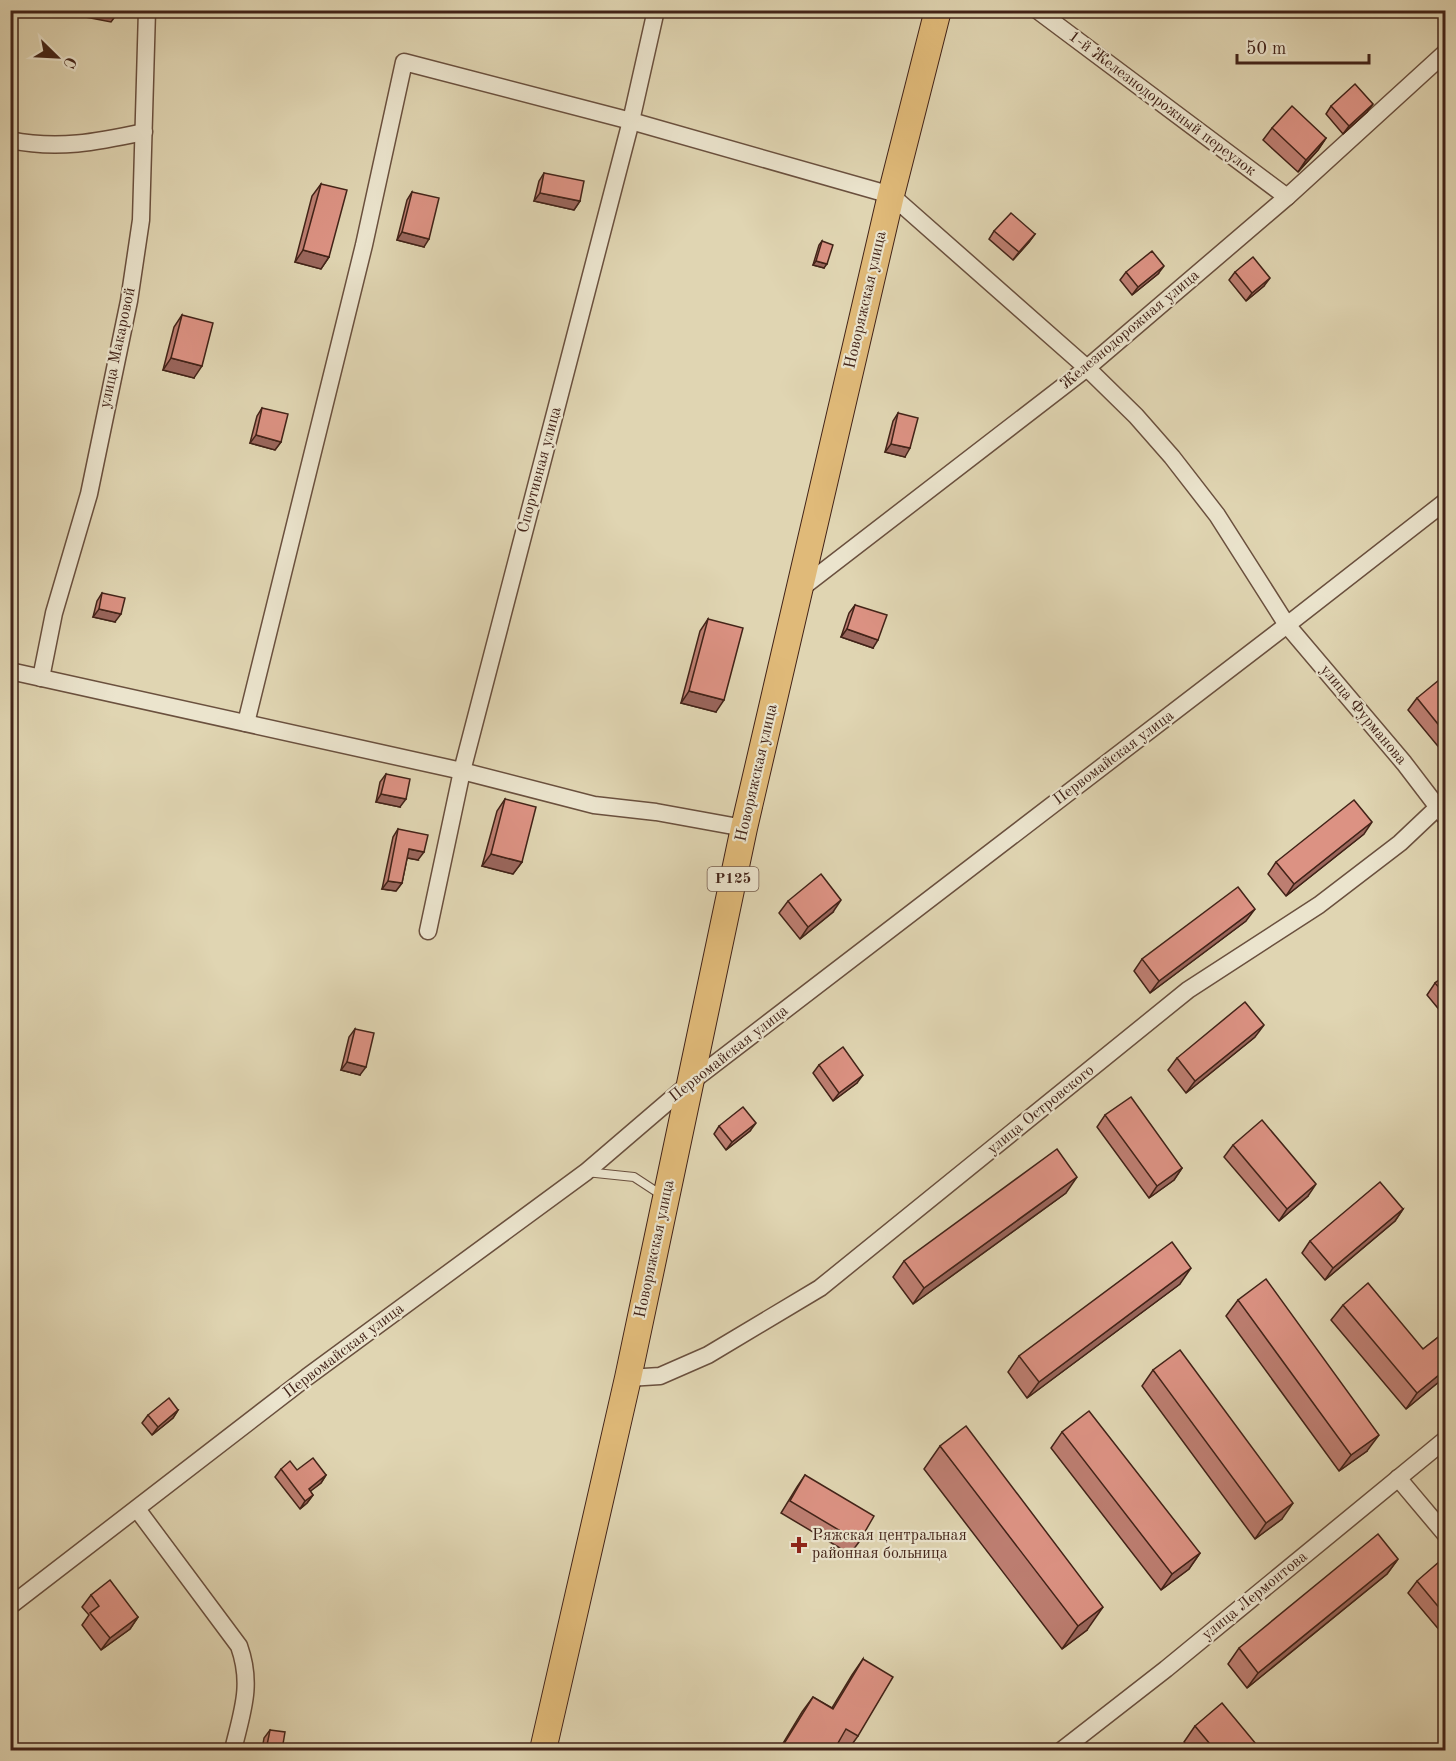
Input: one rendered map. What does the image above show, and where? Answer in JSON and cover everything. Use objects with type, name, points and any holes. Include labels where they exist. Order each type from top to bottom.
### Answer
[{"type":"main road","name":"Новоряжская улица","points":[[543,1750],[628,1378],[744,828],[798,590],[891,195],[938,10]]},
{"type":"street","name":"улица Макаровой","points":[[41,678],[54,613],[89,494],[129,301],[141,220],[147,10]]},
{"type":"street","name":"Спортивная улица","points":[[428,931],[462,771],[631,121],[656,10]]},
{"type":"street","name":"1-й Железнодорожный переулок","points":[[1037,10],[1287,197]]},
{"type":"street","name":"Железнодорожная улица","points":[[798,590],[1087,368],[1287,197],[1446,52]]},
{"type":"street","points":[[246,723],[364,245],[404,62],[631,121],[891,195]]},
{"type":"street","points":[[10,140],[31,144],[83,145],[144,132]]},
{"type":"street","name":"улица Фурманова","points":[[891,195],[1087,368],[1136,416],[1211,507],[1287,625],[1404,763],[1441,813]]},
{"type":"street","name":"Первомайская улица","points":[[10,1606],[307,1377],[586,1172],[692,1082],[1446,501]]},
{"type":"street","points":[[10,671],[462,771],[594,805],[656,812],[744,828]]},
{"type":"street","name":"улица Островского","points":[[628,1378],[660,1376],[708,1355],[820,1288],[1188,990],[1319,905],[1441,813]]},
{"type":"street","name":"улица Лермонтова","points":[[1062,1750],[1081,1744],[1166,1670],[1446,1439]]},
{"type":"street","points":[[1398,1478],[1446,1535]]},
{"type":"street","points":[[137,1509],[239,1646],[246,1664],[247,1687],[233,1750]]},
{"type":"lane","points":[[586,1172],[634,1178],[666,1198]]},
{"type":"building","points":[[99,10],[118,10],[117,14]]},
{"type":"building","points":[[1355,84],[1373,104],[1349,126],[1331,106]]},
{"type":"building","points":[[1292,106],[1326,138],[1306,160],[1272,128]]},
{"type":"building","points":[[544,173],[584,181],[580,201],[540,193]]},
{"type":"building","points":[[321,184],[347,190],[329,257],[303,250]]},
{"type":"building","points":[[412,192],[439,198],[429,239],[402,232]]},
{"type":"building","points":[[1011,213],[1035,234],[1019,252],[994,231]]},
{"type":"building","points":[[822,241],[833,245],[827,264],[816,261]]},
{"type":"building","points":[[1152,251],[1164,266],[1138,287],[1126,272]]},
{"type":"building","points":[[1253,257],[1270,278],[1252,293],[1235,272]]},
{"type":"building","points":[[182,315],[213,323],[202,366],[171,358]]},
{"type":"building","points":[[262,408],[288,414],[281,442],[256,435]]},
{"type":"building","points":[[898,413],[918,418],[910,448],[891,444]]},
{"type":"building","points":[[102,593],[125,598],[121,614],[99,609]]},
{"type":"building","points":[[855,605],[887,615],[878,640],[847,629]]},
{"type":"building","points":[[708,619],[743,628],[724,700],[689,691]]},
{"type":"building","points":[[1439,680],[1446,688],[1446,734],[1417,698]]},
{"type":"building","points":[[386,774],[410,779],[406,799],[381,794]]},
{"type":"building","points":[[505,799],[536,807],[522,862],[491,854]]},
{"type":"building","points":[[1354,800],[1372,822],[1294,884],[1276,862]]},
{"type":"building","points":[[398,829],[428,835],[424,852],[409,849],[402,883],[388,881]]},
{"type":"building","points":[[821,874],[841,900],[808,927],[788,901]]},
{"type":"building","points":[[1238,887],[1255,909],[1159,981],[1142,959]]},
{"type":"building","points":[[1446,975],[1446,996],[1435,983]]},
{"type":"building","points":[[1245,1002],[1264,1025],[1195,1081],[1177,1058]]},
{"type":"building","points":[[355,1029],[374,1033],[366,1067],[347,1062]]},
{"type":"building","points":[[843,1047],[863,1075],[839,1093],[819,1065]]},
{"type":"building","points":[[1131,1097],[1182,1168],[1157,1186],[1105,1115]]},
{"type":"building","points":[[743,1107],[756,1123],[732,1142],[719,1126]]},
{"type":"building","points":[[1262,1120],[1316,1184],[1287,1209],[1233,1145]]},
{"type":"building","points":[[1057,1149],[1077,1177],[924,1288],[904,1261]]},
{"type":"building","points":[[1380,1182],[1403,1209],[1333,1268],[1310,1241]]},
{"type":"building","points":[[1172,1242],[1191,1268],[1039,1382],[1019,1356]]},
{"type":"building","points":[[1266,1279],[1379,1435],[1351,1455],[1238,1300]]},
{"type":"building","points":[[1368,1283],[1423,1349],[1446,1331],[1446,1369],[1417,1393],[1343,1305]]},
{"type":"building","points":[[1180,1350],[1293,1503],[1266,1523],[1153,1370]]},
{"type":"building","points":[[169,1398],[178,1410],[158,1427],[148,1415]]},
{"type":"building","points":[[1089,1411],[1200,1553],[1172,1574],[1062,1432]]},
{"type":"building","points":[[966,1426],[1103,1607],[1078,1626],[940,1446]]},
{"type":"building","points":[[313,1458],[326,1475],[309,1489],[313,1495],[305,1501],[281,1469],[290,1461],[297,1470]]},
{"type":"building","points":[[805,1475],[874,1516],[859,1542],[790,1501]]},
{"type":"building","points":[[1378,1534],[1398,1559],[1258,1673],[1239,1648]]},
{"type":"building","points":[[1440,1561],[1446,1568],[1446,1616],[1417,1581]]},
{"type":"building","points":[[110,1580],[138,1617],[110,1638],[90,1613],[99,1606],[91,1595]]},
{"type":"building","points":[[863,1659],[893,1677],[858,1736],[846,1729],[834,1750],[780,1750],[813,1697],[833,1709]]},
{"type":"building","points":[[1222,1703],[1261,1750],[1215,1750],[1195,1726]]},
{"type":"building","points":[[270,1730],[285,1732],[282,1750],[266,1750]]},
{"type":"place","name":"Ряжская центральная районная больница","points":[[799,1545]]}]
